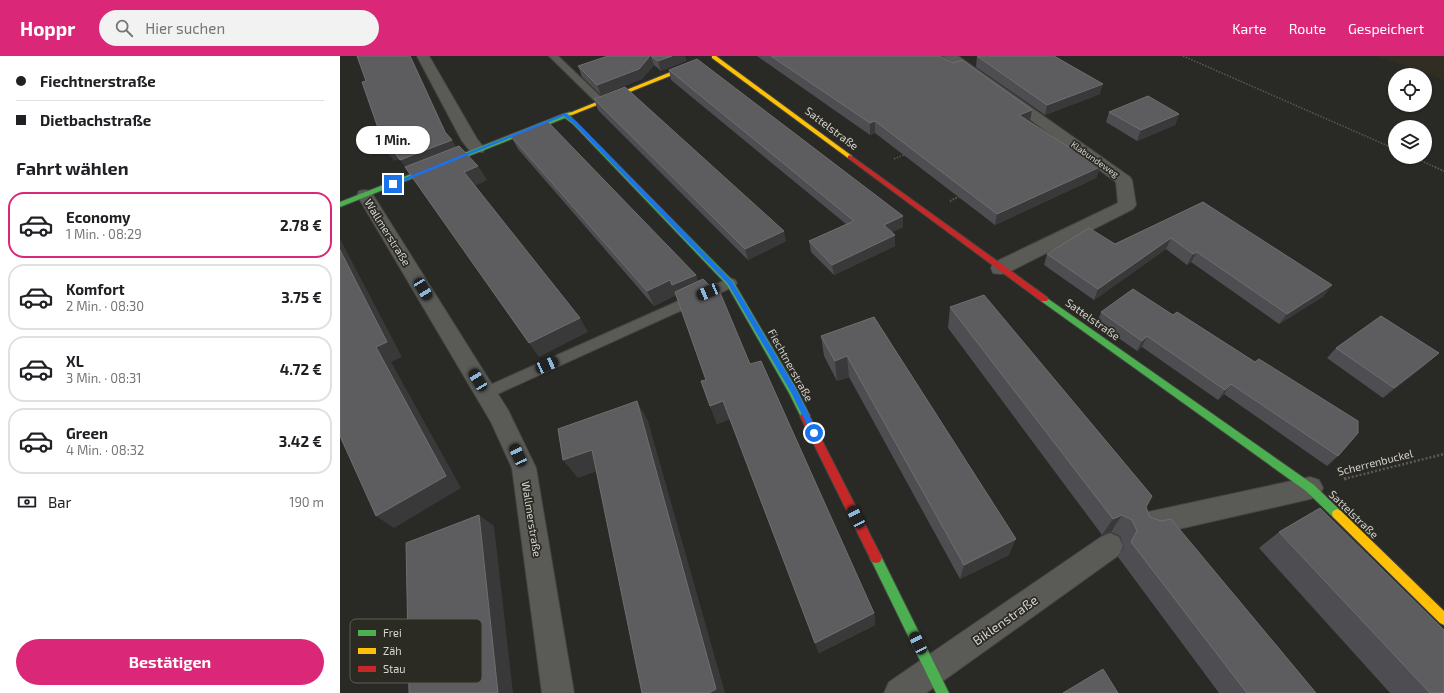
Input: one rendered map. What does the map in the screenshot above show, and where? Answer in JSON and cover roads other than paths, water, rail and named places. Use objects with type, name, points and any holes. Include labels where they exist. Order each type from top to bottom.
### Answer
[{"type":"street","points":[[423,56],[470,141],[477,150]]},
{"type":"street","name":"Klabundeweg","points":[[949,56],[1124,180],[1127,205],[1000,268]]},
{"type":"street","points":[[340,205],[600,101],[715,57]]},
{"type":"street","name":"Sattelstraße","points":[[715,57],[1000,268],[1310,488],[1444,619]]},
{"type":"street","name":"Fiechtnerstraße","points":[[565,115],[575,123],[730,283],[793,391],[938,682]]},
{"type":"street","name":"Wallmerstraße","points":[[365,195],[500,417],[524,468],[558,693]]},
{"type":"street","points":[[1148,524],[1310,488]]},
{"type":"street","name":"Biklenstraße","points":[[900,693],[938,682],[1110,546]]},
{"type":"lane","points":[[553,56],[600,101]]},
{"type":"lane","points":[[486,393],[730,283]]}]
